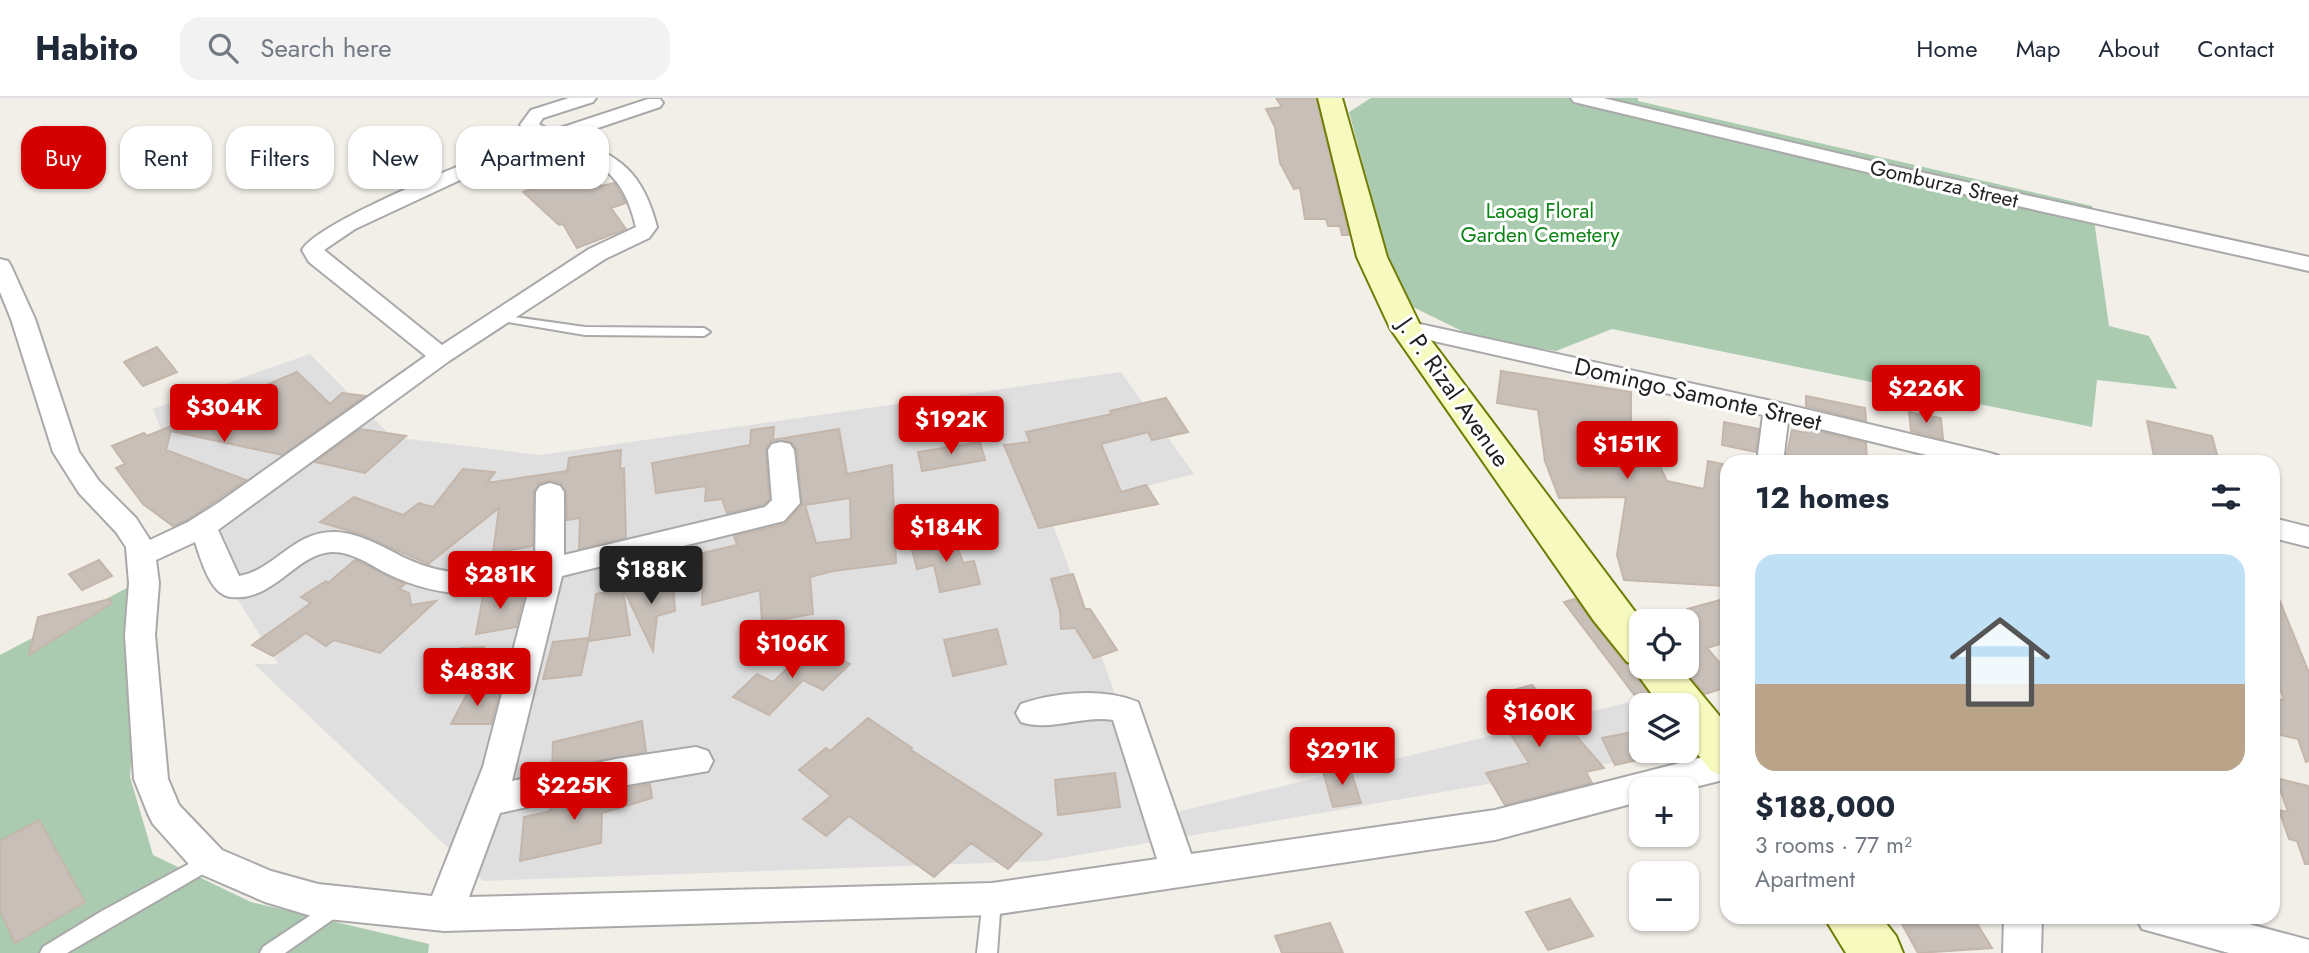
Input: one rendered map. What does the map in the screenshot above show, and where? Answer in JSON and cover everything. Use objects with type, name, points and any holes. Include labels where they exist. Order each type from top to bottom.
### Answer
[{"type":"main road","name":"J. P. Rizal Avenue","points":[[1333,99],[1356,202],[1372,257],[1406,328],[1629,635]]},
{"type":"main road","points":[[1664,679],[1675,693]]},
{"type":"main road","points":[[1699,722],[1720,749]]},
{"type":"main road","points":[[1855,924],[1877,953]]},
{"type":"street","points":[[531,126],[531,119],[537,114],[587,98]]},
{"type":"street","name":"Gomburza Street","points":[[1580,98],[1893,173],[2309,264]]},
{"type":"street","points":[[589,126],[654,103]]},
{"type":"street","points":[[141,556],[202,526],[441,356],[597,254],[642,234],[647,227],[643,208],[634,190],[609,162]]},
{"type":"street","points":[[441,356],[317,257],[313,250],[316,244],[348,225],[456,175]]},
{"type":"street","points":[[0,266],[12,323],[66,452],[89,487],[126,525],[140,547],[144,583],[140,635],[151,779],[165,814],[209,861],[265,886],[317,901],[444,915],[992,899],[1494,825],[1720,767]]},
{"type":"street","name":"Domingo Samonte Street","points":[[1406,328],[1776,410],[1949,455]]},
{"type":"street","points":[[1771,455],[1776,410]]},
{"type":"street","points":[[202,526],[222,574],[232,587],[256,582],[310,548],[332,542],[358,546],[407,570],[460,585],[491,586],[549,569],[774,514],[786,503],[781,450]]},
{"type":"street","points":[[444,915],[500,767],[549,569],[550,492]]},
{"type":"street","points":[[2280,530],[2309,537]]},
{"type":"street","points":[[1032,713],[1099,706],[1117,707],[1127,711],[1179,872]]},
{"type":"street","points":[[487,801],[616,773],[696,761]]},
{"type":"street","points":[[2022,953],[2023,924]]},
{"type":"street","points":[[2187,924],[2271,942]]},
{"type":"lane","points":[[500,318],[585,331],[704,332]]},
{"type":"lane","points":[[50,953],[109,916],[209,861]]},
{"type":"lane","points":[[987,953],[992,899]]},
{"type":"lane","points":[[271,953],[339,904]]},
{"type":"shaded area","points":[[310,354],[392,437],[540,455],[1121,372],[1194,474],[1048,511],[1160,816],[1629,702],[1629,760],[1044,861],[483,881],[254,664],[278,664],[206,549],[153,409]]},
{"type":"green space","name":"Laoag Floral Garden Cemetery","points":[[1371,98],[1638,98],[1638,101],[2092,206],[2109,326],[2149,336],[2177,389],[2097,380],[2092,427],[1612,329],[1556,351],[1478,339],[1413,307],[1387,254],[1349,112]]},
{"type":"green space","points":[[127,588],[137,673],[130,777],[153,855],[251,902],[429,944],[428,953],[0,953],[0,655]]},
{"type":"building","points":[[1276,98],[1316,98],[1349,235],[1342,235],[1340,226],[1328,226],[1326,219],[1305,219],[1300,188],[1294,189],[1280,163],[1275,127],[1266,109],[1282,107]]},
{"type":"building","points":[[614,183],[626,203],[611,208],[626,229],[577,248],[563,224],[559,225],[523,192],[532,189],[609,189],[609,184]]},
{"type":"building","points":[[157,347],[177,372],[143,386],[124,362]]},
{"type":"building","points":[[1501,371],[1631,392],[1631,451],[1653,451],[1667,481],[1704,489],[1708,461],[1720,464],[1720,586],[1624,580],[1617,555],[1626,497],[1559,498],[1545,461],[1538,410],[1497,403]]},
{"type":"building","points":[[297,372],[330,404],[342,393],[365,396],[282,455],[171,431],[166,450],[246,480],[187,520],[173,526],[143,504],[116,468],[125,464],[112,446],[144,433],[147,436],[193,417],[221,404],[216,399],[238,390],[242,395]]},
{"type":"building","points":[[1806,396],[1865,408],[1866,421],[1806,406]]},
{"type":"building","points":[[1166,398],[1188,432],[1152,440],[1148,432],[1101,444],[1121,492],[1146,485],[1158,504],[1039,528],[1004,445],[1030,442],[1026,432],[1112,414],[1110,411]]},
{"type":"building","points":[[1909,412],[1941,418],[1943,439],[1911,431]]},
{"type":"building","points":[[2147,421],[2212,436],[2217,455],[2154,455]]},
{"type":"building","points":[[1724,422],[1759,429],[1756,452],[1722,445]]},
{"type":"building","points":[[774,427],[773,440],[839,429],[847,474],[892,465],[896,563],[833,571],[810,577],[813,614],[762,623],[760,590],[702,605],[703,553],[737,545],[734,536],[785,524],[802,505],[797,450],[792,443],[782,439],[771,441],[766,449],[769,499],[764,505],[727,513],[722,499],[705,501],[706,486],[656,493],[652,463],[750,445],[751,430]],"holes":[[[850,498],[851,539],[816,543],[805,505]]]},
{"type":"building","points":[[1806,428],[1866,443],[1867,455],[1787,455],[1792,430],[1806,433]]},
{"type":"building","points":[[360,429],[406,436],[365,473],[315,462]]},
{"type":"building","points":[[980,442],[985,460],[922,471],[918,452]]},
{"type":"building","points":[[621,450],[626,538],[579,549],[580,518],[567,520],[566,491],[561,483],[551,480],[539,483],[533,492],[533,546],[493,553],[499,508],[428,564],[363,535],[320,522],[354,497],[403,515],[419,503],[433,507],[463,469],[495,472],[487,483],[567,471],[569,458]]},
{"type":"building","points":[[954,536],[963,563],[974,561],[980,584],[940,592],[934,565],[917,569],[911,546]]},
{"type":"building","points":[[99,560],[112,576],[82,590],[69,574]]},
{"type":"building","points":[[355,560],[405,584],[399,589],[409,593],[411,605],[436,601],[380,653],[334,640],[326,646],[306,633],[273,656],[252,645],[311,603],[301,597],[326,581],[328,583]]},
{"type":"building","points":[[1073,574],[1085,609],[1090,609],[1117,650],[1094,658],[1075,628],[1061,629],[1060,611],[1051,579]]},
{"type":"building","points":[[673,583],[675,611],[657,616],[653,651],[624,590]]},
{"type":"building","points":[[526,589],[516,627],[476,634],[483,596]]},
{"type":"building","points":[[623,590],[630,635],[589,641],[596,594]]},
{"type":"building","points":[[110,599],[112,603],[29,655],[38,617]]},
{"type":"building","points":[[1575,599],[1629,666],[1629,679],[1639,679],[1649,693],[1633,693],[1564,602]]},
{"type":"building","points":[[1720,600],[1720,644],[1707,648],[1720,663],[1720,689],[1705,694],[1692,679],[1699,679],[1699,609],[1687,609]]},
{"type":"building","points":[[2280,601],[2309,673],[2309,761],[2306,762],[2298,739],[2280,735],[2280,699],[2284,700],[2280,688]]},
{"type":"building","points":[[997,629],[1006,664],[953,676],[944,640]]},
{"type":"building","points":[[589,638],[581,675],[543,679],[553,642]]},
{"type":"building","points":[[812,645],[850,664],[823,690],[803,680],[769,715],[733,697],[757,674],[773,682]]},
{"type":"building","points":[[484,647],[473,671],[449,672],[460,648]]},
{"type":"building","points":[[1532,685],[1604,768],[1586,772],[1592,783],[1505,805],[1486,773],[1529,763],[1487,697]]},
{"type":"building","points":[[469,690],[500,690],[491,724],[451,724]]},
{"type":"building","points":[[868,718],[912,748],[911,750],[1042,834],[1008,869],[971,843],[934,877],[849,816],[826,836],[803,819],[831,796],[799,770],[826,748],[830,751]]},
{"type":"building","points":[[642,721],[646,752],[552,770],[553,742]]},
{"type":"building","points":[[1629,733],[1629,762],[1615,765],[1602,738]]},
{"type":"building","points":[[1350,768],[1361,803],[1333,807],[1323,771]]},
{"type":"building","points":[[1115,773],[1120,807],[1058,815],[1055,780]]},
{"type":"building","points":[[2280,779],[2309,786],[2309,864],[2305,864],[2297,841],[2289,839],[2280,810],[2288,812],[2280,789]]},
{"type":"building","points":[[650,784],[652,798],[602,813],[601,843],[520,861],[524,817],[550,811],[550,804]]},
{"type":"building","points":[[39,820],[85,902],[15,943],[0,911],[0,841]]},
{"type":"building","points":[[1570,899],[1593,936],[1548,950],[1526,912]]},
{"type":"building","points":[[1330,923],[1343,953],[1282,953],[1275,936]]},
{"type":"building","points":[[1902,924],[1977,924],[1992,948],[1918,953]]}]
